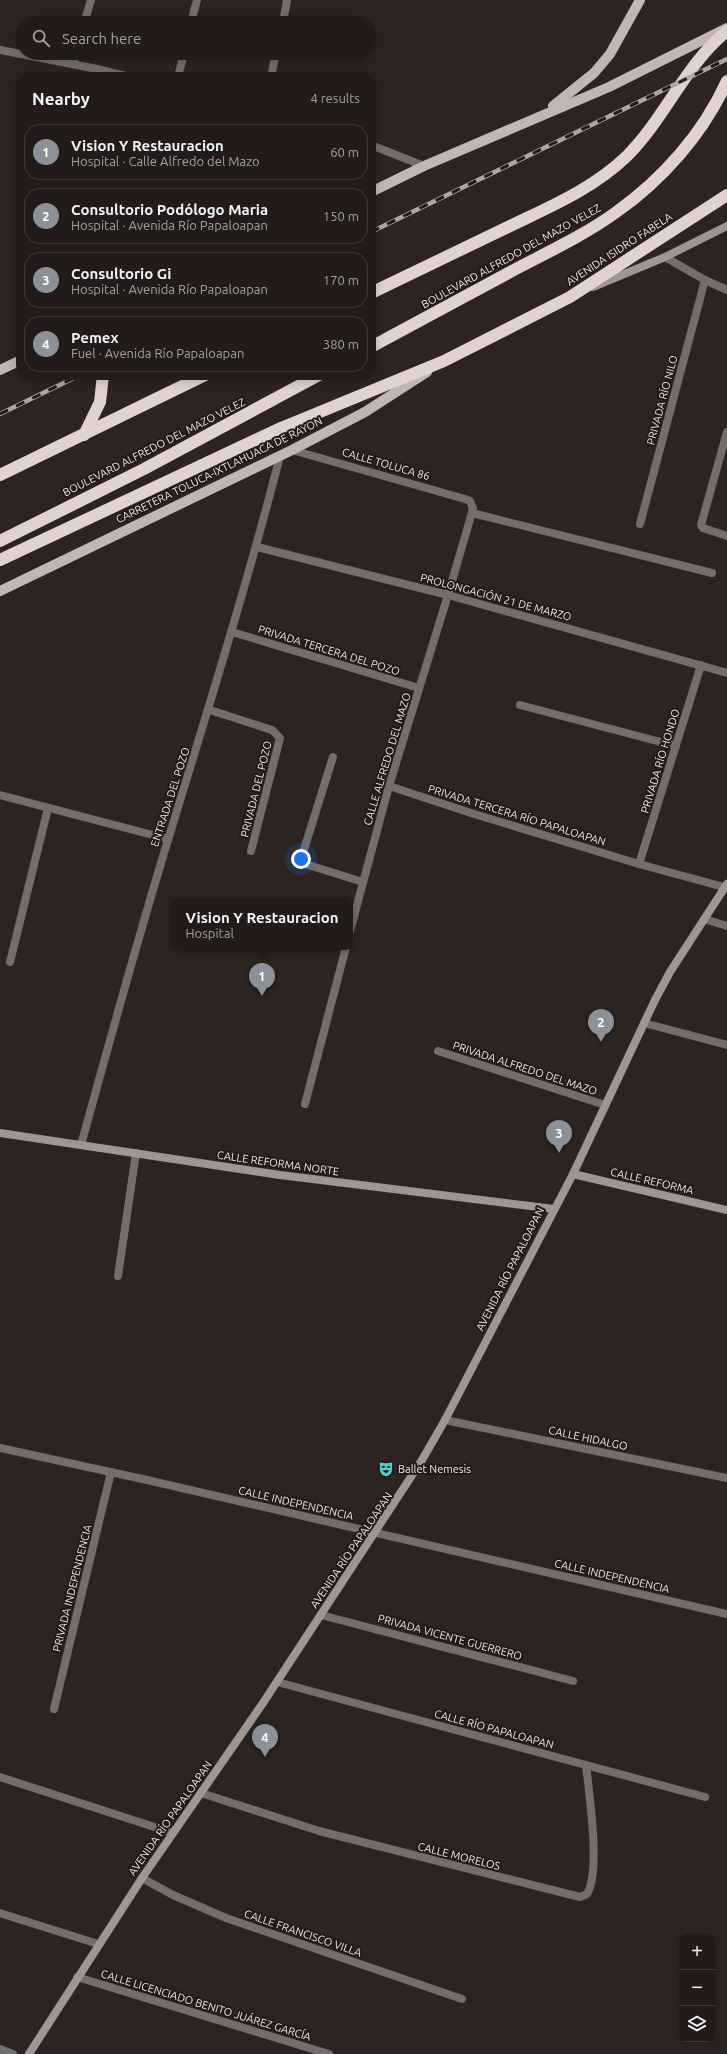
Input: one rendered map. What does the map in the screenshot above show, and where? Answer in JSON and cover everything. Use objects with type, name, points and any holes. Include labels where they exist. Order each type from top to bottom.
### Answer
[{"type":"highway","points":[[376,291],[564,200],[605,174],[627,155],[643,137],[694,64],[727,29]]},
{"type":"highway","name":"BOULEVARD ALFREDO DEL MAZO VELEZ","points":[[376,344],[585,232],[632,201],[653,183],[688,145],[708,116],[727,81]]},
{"type":"highway","name":"AVENIDA ISIDRO FABELA","points":[[570,297],[727,195]]},
{"type":"highway","name":"CARRETERA TOLUCA-IXTLAHUACA DE RAYON","points":[[0,560],[281,428],[444,361],[570,297]]},
{"type":"highway","points":[[84,435],[100,402],[102,380]]},
{"type":"highway","points":[[0,475],[195,380]]},
{"type":"highway","name":"BOULEVARD ALFREDO DEL MAZO VELEZ","points":[[0,541],[144,469],[310,380]]},
{"type":"main road","points":[[540,116],[594,73],[610,54],[640,0]]},
{"type":"main road","points":[[376,190],[424,166],[609,87],[727,29]]},
{"type":"main road","name":"AVENIDA ISIDRO FABELA","points":[[570,297],[665,257],[727,226]]},
{"type":"main road","name":"CARRETERA TOLUCA-IXTLAHUACA DE RAYON","points":[[0,591],[280,456],[366,412],[444,361]]},
{"type":"main road","points":[[0,370],[16,362]]},
{"type":"main road","name":"AVENIDA RÍO PAPALOAPAN","points":[[29,2054],[98,1944],[402,1493],[445,1420],[573,1174],[644,1022],[670,972],[726,886]]},
{"type":"main road","name":"CALLE REFORMA NORTE","points":[[0,1133],[280,1175],[554,1209]]},
{"type":"main road","name":"CALLE REFORMA","points":[[573,1174],[727,1210]]},
{"type":"street","points":[[86,16],[90,0]]},
{"type":"street","points":[[193,16],[197,0]]},
{"type":"street","points":[[284,16],[288,0]]},
{"type":"street","points":[[0,50],[16,53]]},
{"type":"street","points":[[52,60],[107,72]]},
{"type":"street","points":[[73,64],[74,60]]},
{"type":"street","points":[[179,72],[182,60]]},
{"type":"street","points":[[272,72],[275,60]]},
{"type":"street","points":[[376,147],[424,166]]},
{"type":"street","points":[[665,257],[705,280],[727,290]]},
{"type":"street","name":"PRIVADA RÍO NILO","points":[[640,524],[705,280]]},
{"type":"street","points":[[727,432],[701,525],[703,528],[727,536]]},
{"type":"street","name":"CALLE TOLUCA 86","points":[[292,450],[465,498],[472,503]]},
{"type":"street","name":"ENTRADA DEL POZO","points":[[81,1145],[125,985],[168,839],[210,710],[257,547],[280,456]]},
{"type":"street","name":"CALLE ALFREDO DEL MAZO","points":[[353,920],[389,786],[472,513],[472,503]]},
{"type":"street","points":[[472,513],[712,573]]},
{"type":"street","name":"PROLONGACIÓN 21 DE MARZO","points":[[257,547],[448,595],[727,672]]},
{"type":"street","name":"PRIVADA TERCERA DEL POZO","points":[[232,632],[419,688]]},
{"type":"street","name":"PRIVADA RÍO HONDO","points":[[639,864],[701,665]]},
{"type":"street","points":[[520,704],[676,746]]},
{"type":"street","name":"PRIVADA DEL POZO","points":[[210,710],[272,730],[280,738],[251,851]]},
{"type":"street","points":[[333,757],[301,859],[305,864],[362,882]]},
{"type":"street","name":"PRIVADA TERCERA RÍO PAPALOAPAN","points":[[389,786],[474,814],[639,864],[726,886]]},
{"type":"street","points":[[0,795],[168,839]]},
{"type":"street","points":[[10,962],[48,808]]},
{"type":"street","points":[[704,919],[727,926]]},
{"type":"street","points":[[304,1104],[345,950]]},
{"type":"street","points":[[644,1022],[727,1045]]},
{"type":"street","name":"PRIVADA ALFREDO DEL MAZO","points":[[438,1052],[605,1105]]},
{"type":"street","points":[[118,1276],[136,1153]]},
{"type":"street","name":"CALLE HIDALGO","points":[[445,1420],[727,1478]]},
{"type":"street","name":"CALLE INDEPENDENCIA","points":[[0,1448],[111,1472],[727,1614]]},
{"type":"street","name":"PRIVADA INDEPENDENCIA","points":[[54,1709],[111,1472]]},
{"type":"street","name":"PRIVADA VICENTE GUERRERO","points":[[321,1615],[573,1681]]},
{"type":"street","name":"CALLE RÍO PAPALOAPAN","points":[[276,1682],[705,1797]]},
{"type":"street","name":"CALLE MORELOS","points":[[201,1792],[319,1831],[580,1897],[587,1894],[593,1878],[592,1837],[586,1765]]},
{"type":"street","points":[[0,1777],[173,1833]]},
{"type":"street","name":"CALLE FRANCISCO VILLA","points":[[142,1878],[173,1895],[226,1918],[462,2000]]},
{"type":"street","points":[[0,1913],[98,1944]]},
{"type":"street","name":"CALLE LICENCIADO BENITO JUÁREZ GARCÍA","points":[[77,1977],[329,2054]]},
{"type":"street","points":[[0,2049],[13,2054]]},
{"type":"railway","points":[[376,230],[727,59]]},
{"type":"railway","points":[[0,414],[70,380]]},
{"type":"place","name":"Vision Y Restauracion","points":[[262,996]]},
{"type":"place","name":"Consultorio Podólogo Maria","points":[[601,1042]]},
{"type":"place","name":"Consultorio Gi","points":[[559,1153]]},
{"type":"place","name":"Ballet Nemesis","points":[[386,1469]]},
{"type":"place","name":"Pemex","points":[[265,1757]]}]
